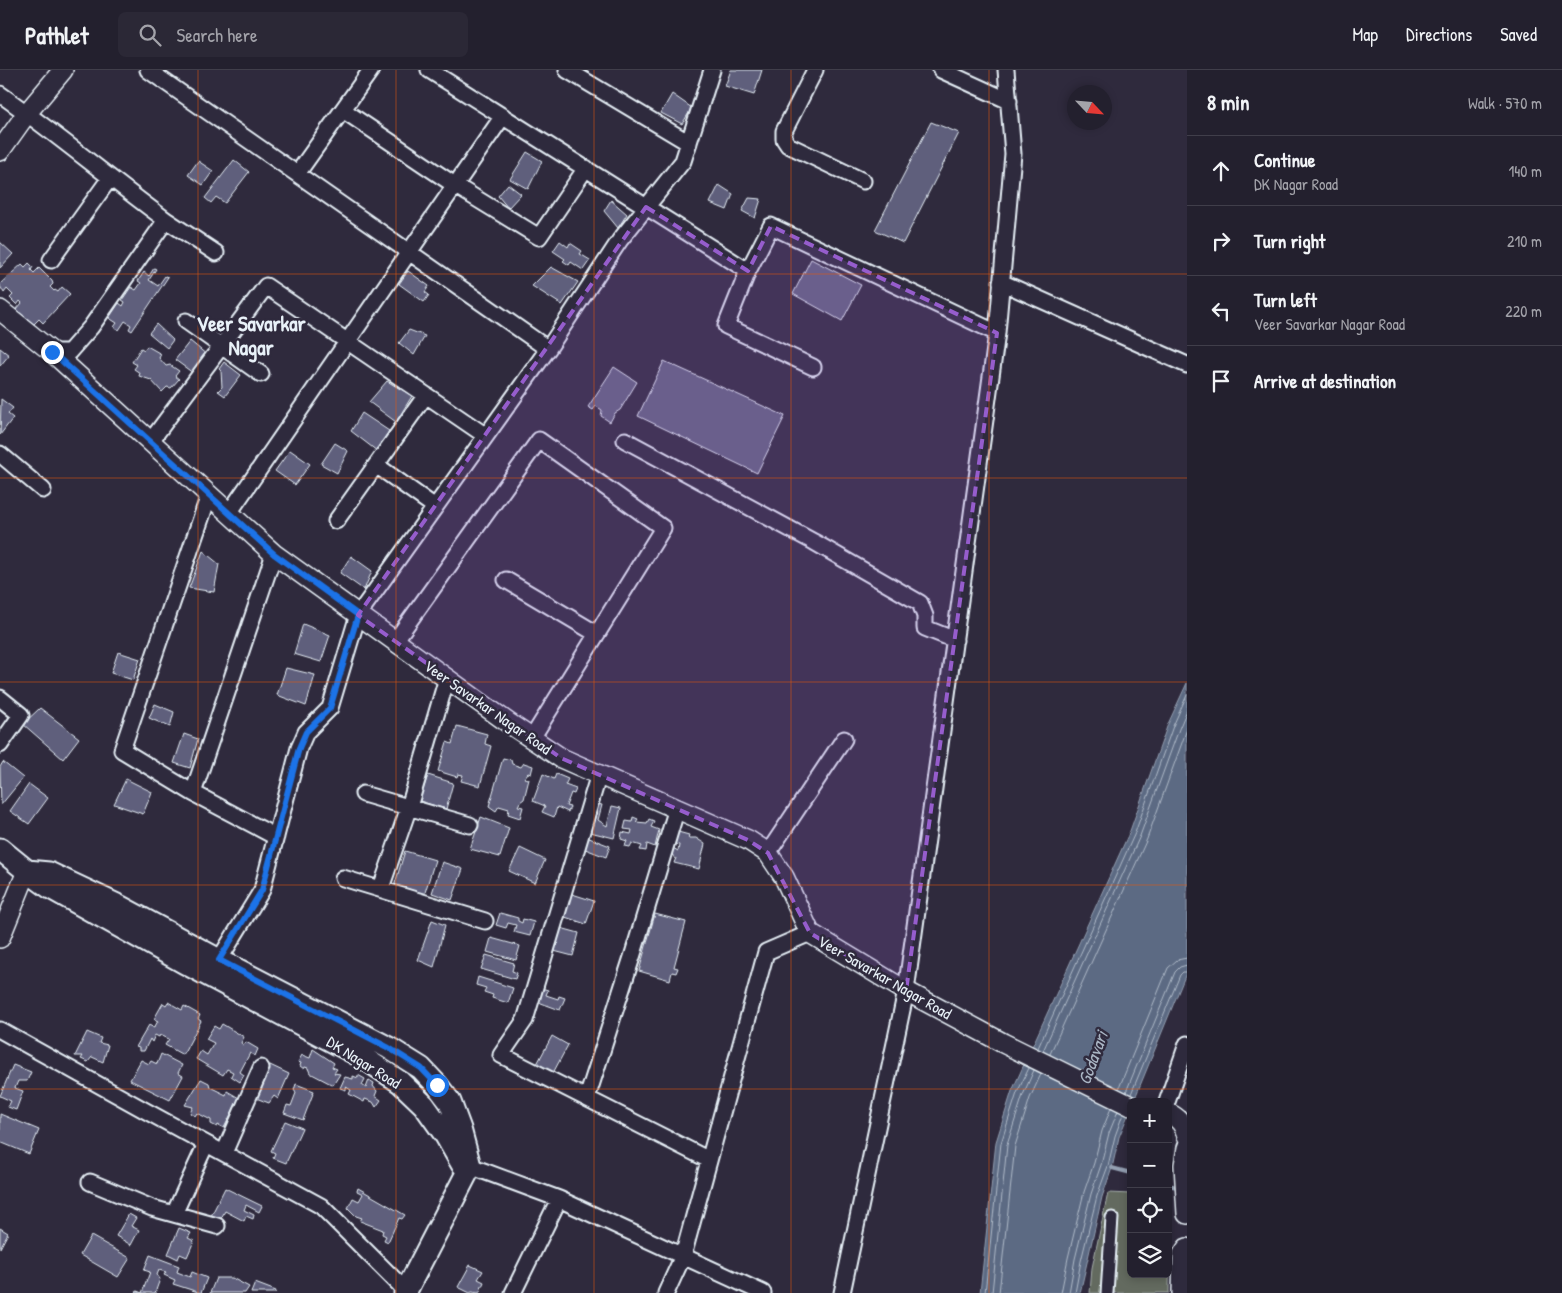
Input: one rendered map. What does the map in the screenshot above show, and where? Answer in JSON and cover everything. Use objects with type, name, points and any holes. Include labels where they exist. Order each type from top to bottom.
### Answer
[{"type":"main road","points":[[0,849],[26,871]]},
{"type":"main road","name":"DK Nagar Road","points":[[26,871],[50,873],[119,906],[389,1048],[421,1068],[450,1102],[460,1129],[469,1170]]},
{"type":"main road","name":"DK Nagar Road","points":[[26,871],[49,887],[185,963],[364,1058],[400,1082],[424,1104],[469,1170]]},
{"type":"main road","points":[[405,1292],[469,1170]]},
{"type":"street","points":[[0,150],[27,113],[63,70]]},
{"type":"street","points":[[148,70],[548,349]]},
{"type":"street","points":[[297,174],[371,70]]},
{"type":"street","points":[[429,70],[748,271]]},
{"type":"street","points":[[567,70],[689,143]]},
{"type":"street","points":[[815,70],[784,131],[784,139],[788,145],[863,181]]},
{"type":"street","points":[[941,70],[1009,101]]},
{"type":"street","points":[[842,1293],[906,991],[997,333],[1013,154],[1006,70]]},
{"type":"street","points":[[219,960],[262,890],[299,748],[306,732],[330,708],[358,615],[548,349],[620,240],[683,161],[710,71]]},
{"type":"street","points":[[0,94],[166,220],[216,253]]},
{"type":"street","points":[[343,110],[456,186],[538,237],[586,168]]},
{"type":"street","points":[[229,513],[503,116]]},
{"type":"street","points":[[51,260],[110,178]]},
{"type":"street","points":[[52,352],[69,352],[91,327],[166,220]]},
{"type":"street","points":[[813,367],[726,326],[748,271],[771,226],[997,333]]},
{"type":"street","points":[[1001,282],[1187,365]]},
{"type":"street","points":[[150,442],[266,286],[486,436]]},
{"type":"street","name":"Veer Savarkar Nagar Road","points":[[0,310],[52,352],[274,554],[532,738],[561,758],[748,840],[768,853],[784,877],[810,933],[906,991],[1002,1043],[1127,1104]]},
{"type":"street","points":[[186,321],[261,374]]},
{"type":"street","points":[[336,521],[426,396]]},
{"type":"street","points":[[395,641],[539,440],[663,528],[532,738]]},
{"type":"street","points":[[625,440],[814,542],[920,603],[925,616],[925,628],[955,640]]},
{"type":"street","points":[[0,454],[43,490]]},
{"type":"street","points":[[376,465],[435,507]]},
{"type":"street","points":[[209,494],[122,750],[193,793],[276,837]]},
{"type":"street","points":[[193,793],[274,554]]},
{"type":"street","points":[[506,580],[597,634]]},
{"type":"street","points":[[381,888],[409,807],[447,678]]},
{"type":"street","points":[[0,698],[21,715],[0,745]]},
{"type":"street","points":[[768,853],[844,739]]},
{"type":"street","points":[[599,774],[525,1020],[501,1055],[709,1160]]},
{"type":"street","points":[[363,794],[470,825]]},
{"type":"street","points":[[587,1098],[677,808]]},
{"type":"street","points":[[0,938],[26,871]]},
{"type":"street","points":[[343,878],[485,921]]},
{"type":"street","points":[[666,1293],[683,1256],[766,952],[810,933]]},
{"type":"street","points":[[0,1030],[321,1206],[405,1292]]},
{"type":"street","points":[[1168,1098],[1187,1044]]},
{"type":"street","points":[[224,1153],[260,1068]]},
{"type":"street","points":[[1172,1115],[1185,1125],[1187,1136]]},
{"type":"street","points":[[174,1214],[206,1144]]},
{"type":"street","points":[[1185,1156],[1187,1214]]},
{"type":"street","points":[[469,1170],[559,1199],[757,1292]]},
{"type":"street","points":[[90,1182],[152,1208],[217,1226]]},
{"type":"street","points":[[513,1293],[559,1199]]},
{"type":"street","points":[[1106,1293],[1112,1218]]},
{"type":"street","points":[[1182,1293],[1183,1254],[1187,1248]]},
{"type":"highlighted area","points":[[646,207],[748,271],[771,226],[997,333],[906,991],[810,933],[768,853],[748,840],[561,758],[358,615]]},
{"type":"green space","points":[[1108,1193],[1127,1194],[1127,1278],[1169,1278],[1169,1293],[1090,1293],[1092,1268]]},
{"type":"water","name":"Godavari","points":[[1187,683],[1187,971],[1135,1098],[1127,1098],[1127,1117],[1119,1137],[1112,1168],[1102,1197],[1080,1293],[980,1293],[996,1142],[1012,1091],[1130,831],[1168,724]]},
{"type":"building","points":[[731,70],[762,70],[754,95],[725,86]]},
{"type":"building","points":[[672,94],[692,108],[682,124],[661,113]]},
{"type":"building","points":[[931,122],[959,133],[903,243],[875,230]]},
{"type":"building","points":[[527,152],[542,161],[528,189],[510,179]]},
{"type":"building","points":[[234,160],[249,172],[225,203],[216,197],[211,203],[205,198]]},
{"type":"building","points":[[198,161],[213,171],[203,185],[188,175]]},
{"type":"building","points":[[508,184],[521,194],[508,208],[498,196]]},
{"type":"building","points":[[719,185],[733,194],[727,210],[710,203]]},
{"type":"building","points":[[749,198],[761,199],[755,218],[742,211]]},
{"type":"building","points":[[611,200],[627,214],[618,228],[604,211]]},
{"type":"building","points":[[560,241],[568,247],[570,243],[582,251],[580,254],[590,260],[583,270],[571,262],[569,265],[563,261],[565,259],[553,251]]},
{"type":"building","points":[[0,242],[13,254],[0,268]]},
{"type":"building","points":[[811,259],[861,285],[842,321],[793,294]]},
{"type":"building","points":[[29,263],[33,267],[31,270],[34,273],[39,268],[52,281],[53,284],[50,287],[54,291],[58,292],[62,287],[70,294],[43,323],[39,319],[33,325],[16,310],[22,303],[20,301],[17,305],[10,298],[13,295],[7,289],[4,293],[0,286],[22,264],[25,267]]},
{"type":"building","points":[[551,267],[578,282],[562,305],[532,286]]},
{"type":"building","points":[[154,268],[156,269],[149,280],[158,286],[165,276],[168,277],[132,331],[129,329],[131,325],[125,321],[119,330],[114,327],[117,323],[109,318],[119,303],[123,306],[125,302],[122,300],[131,287],[136,290],[141,283],[138,281],[144,272],[149,276]]},
{"type":"building","points":[[408,271],[429,286],[425,292],[429,295],[424,302],[399,284]]},
{"type":"building","points":[[156,324],[173,340],[167,348],[149,333]]},
{"type":"building","points":[[409,330],[425,336],[414,355],[399,343]]},
{"type":"building","points":[[190,341],[207,355],[193,373],[175,360]]},
{"type":"building","points":[[147,346],[161,354],[159,358],[166,366],[170,365],[179,371],[175,376],[179,379],[171,388],[167,387],[162,392],[151,380],[139,376],[140,373],[134,369],[137,365],[132,362],[141,348],[144,350]]},
{"type":"building","points":[[0,348],[9,355],[0,366]]},
{"type":"building","points":[[664,361],[785,416],[757,473],[638,416]]},
{"type":"building","points":[[224,362],[241,375],[225,396],[218,391],[222,387],[221,371],[219,369]]},
{"type":"building","points":[[614,367],[637,382],[620,410],[615,413],[610,422],[601,416],[602,410],[596,406],[593,410],[588,407]]},
{"type":"building","points":[[387,381],[412,396],[396,422],[369,402]]},
{"type":"building","points":[[1,399],[13,408],[8,414],[13,418],[0,435]]},
{"type":"building","points":[[362,413],[389,431],[377,451],[351,431]]},
{"type":"building","points":[[335,443],[348,451],[337,473],[321,464]]},
{"type":"building","points":[[290,450],[310,464],[295,485],[275,471]]},
{"type":"building","points":[[203,551],[219,564],[214,592],[189,588]]},
{"type":"building","points":[[351,556],[372,571],[364,590],[340,573]]},
{"type":"building","points":[[303,624],[330,635],[321,662],[294,654]]},
{"type":"building","points":[[118,652],[140,659],[133,680],[111,673]]},
{"type":"building","points":[[286,668],[315,675],[306,706],[277,695]]},
{"type":"building","points":[[155,704],[174,712],[170,727],[149,718]]},
{"type":"building","points":[[40,708],[79,738],[63,759],[23,724]]},
{"type":"building","points":[[457,726],[487,734],[485,744],[491,746],[480,786],[461,781],[463,775],[458,774],[457,777],[438,771],[447,742],[452,744]]},
{"type":"building","points":[[184,734],[198,739],[190,768],[174,763]]},
{"type":"building","points":[[503,758],[511,760],[512,764],[521,767],[524,763],[533,766],[531,774],[528,773],[524,778],[529,779],[524,799],[518,806],[523,807],[520,818],[508,814],[509,809],[499,806],[496,811],[489,806]]},
{"type":"building","points":[[3,762],[23,778],[1,805],[0,767]]},
{"type":"building","points":[[543,774],[554,779],[556,774],[568,779],[565,785],[576,789],[574,794],[571,793],[566,806],[570,807],[568,812],[557,807],[554,817],[542,812],[545,806],[533,801]]},
{"type":"building","points":[[428,775],[453,783],[446,809],[419,801]]},
{"type":"building","points":[[126,779],[152,792],[143,814],[114,804]]},
{"type":"building","points":[[29,784],[48,798],[29,824],[10,811]]},
{"type":"building","points":[[592,803],[602,805],[598,820],[607,826],[612,806],[621,808],[614,838],[586,831]]},
{"type":"building","points":[[481,817],[509,828],[500,857],[470,849]]},
{"type":"building","points":[[633,817],[638,819],[636,822],[647,823],[649,819],[654,821],[651,827],[659,830],[655,847],[647,844],[646,851],[640,850],[642,846],[632,843],[630,847],[625,846],[627,841],[621,839],[622,832],[631,834],[632,830],[624,829],[626,821],[632,822]]},
{"type":"building","points":[[678,832],[689,835],[688,838],[696,838],[705,844],[699,869],[674,863],[676,858],[672,855],[673,848],[678,851],[679,845],[675,844]]},
{"type":"building","points":[[584,836],[610,846],[606,857],[580,847]]},
{"type":"building","points":[[520,848],[545,860],[535,883],[509,871]]},
{"type":"building","points":[[405,851],[435,860],[423,899],[393,890]]},
{"type":"building","points":[[442,862],[463,869],[452,900],[432,893]]},
{"type":"building","points":[[566,892],[594,901],[586,924],[559,915]]},
{"type":"building","points":[[500,913],[518,918],[518,921],[522,923],[523,919],[534,922],[530,936],[514,932],[516,925],[508,923],[506,928],[496,925]]},
{"type":"building","points":[[655,914],[686,922],[674,967],[678,968],[676,973],[672,972],[670,980],[639,971]]},
{"type":"building","points":[[432,920],[445,925],[434,967],[418,960]]},
{"type":"building","points":[[557,927],[579,933],[573,956],[550,950]]},
{"type":"building","points":[[491,938],[520,946],[516,960],[487,952]]},
{"type":"building","points":[[486,955],[514,963],[512,971],[517,973],[515,979],[481,969]]},
{"type":"building","points":[[478,977],[513,988],[508,1003],[492,998],[493,995],[484,992],[486,988],[476,985]]},
{"type":"building","points":[[538,987],[548,990],[546,995],[558,999],[559,996],[565,998],[560,1010],[533,1000]]},
{"type":"building","points":[[168,1002],[182,1010],[184,1006],[200,1015],[198,1019],[201,1021],[183,1055],[165,1045],[169,1039],[160,1035],[159,1037],[155,1035],[152,1042],[150,1039],[144,1051],[139,1051],[139,1048],[136,1047],[149,1025],[154,1028],[158,1021],[154,1019],[163,1003],[166,1005]]},
{"type":"building","points":[[222,1024],[244,1037],[241,1043],[244,1045],[246,1042],[258,1049],[255,1056],[250,1053],[240,1072],[244,1075],[240,1082],[231,1076],[233,1072],[227,1069],[223,1075],[196,1059],[201,1051],[207,1055],[214,1043],[206,1039],[214,1026],[219,1029]]},
{"type":"building","points":[[87,1032],[101,1038],[99,1043],[108,1045],[103,1062],[92,1057],[88,1062],[81,1059],[83,1056],[75,1056]]},
{"type":"building","points":[[552,1036],[568,1045],[553,1073],[537,1064]]},
{"type":"building","points":[[313,1049],[334,1063],[332,1067],[337,1069],[334,1073],[340,1074],[333,1085],[310,1073],[308,1068],[305,1067],[304,1069],[300,1066],[301,1063],[298,1062],[302,1055],[310,1058]]},
{"type":"building","points":[[161,1054],[182,1065],[178,1073],[183,1076],[170,1100],[130,1080],[141,1060],[149,1064],[151,1061],[157,1064]]},
{"type":"building","points":[[13,1065],[31,1072],[27,1081],[18,1081],[15,1088],[23,1091],[16,1110],[8,1107],[11,1101],[0,1096]]},
{"type":"building","points":[[270,1065],[289,1074],[278,1099],[274,1096],[269,1103],[256,1098]]},
{"type":"building","points":[[358,1075],[365,1079],[362,1085],[366,1088],[369,1080],[374,1083],[373,1086],[377,1091],[375,1096],[381,1100],[376,1107],[373,1102],[365,1099],[364,1102],[349,1094],[351,1090],[346,1087],[346,1090],[340,1088],[345,1077],[353,1079],[353,1076],[358,1078]]},
{"type":"building","points":[[201,1079],[209,1083],[210,1087],[226,1095],[227,1091],[239,1098],[224,1128],[211,1124],[211,1120],[197,1113],[195,1116],[190,1113],[193,1107],[185,1105]]},
{"type":"building","points":[[296,1084],[314,1091],[303,1120],[284,1113],[287,1105],[291,1106],[296,1093],[294,1090]]},
{"type":"building","points":[[0,1114],[39,1130],[29,1154],[0,1142]]},
{"type":"building","points":[[285,1121],[302,1128],[286,1163],[273,1158],[275,1153],[271,1151]]},
{"type":"building","points":[[225,1188],[262,1206],[259,1212],[246,1205],[244,1210],[254,1215],[253,1219],[246,1216],[244,1221],[225,1211],[220,1220],[211,1216]]},
{"type":"building","points":[[358,1188],[405,1215],[402,1219],[399,1218],[388,1242],[384,1240],[386,1236],[382,1234],[383,1230],[360,1221],[362,1218],[356,1216],[348,1208],[353,1198],[359,1201],[363,1194],[357,1191]]},
{"type":"building","points":[[129,1214],[136,1218],[131,1226],[139,1230],[131,1245],[116,1236]]},
{"type":"building","points":[[0,1228],[8,1233],[0,1248]]},
{"type":"building","points":[[179,1228],[191,1233],[188,1238],[194,1241],[187,1257],[180,1254],[178,1259],[168,1254]]},
{"type":"building","points":[[91,1236],[130,1258],[118,1277],[80,1255]]},
{"type":"building","points":[[150,1255],[179,1266],[177,1272],[190,1277],[192,1272],[207,1278],[201,1293],[173,1284],[175,1280],[164,1275],[166,1272],[159,1270],[157,1275],[160,1279],[155,1293],[142,1293],[150,1272],[144,1270]]},
{"type":"building","points":[[470,1265],[483,1271],[478,1279],[484,1282],[479,1293],[470,1293],[458,1287]]},
{"type":"building","points":[[216,1278],[232,1278],[249,1287],[245,1293],[210,1293]]},
{"type":"building","points":[[255,1283],[276,1291],[275,1293],[251,1293]]},
{"type":"waterway","points":[[1112,1168],[1127,1172]]},
{"type":"waterway","points":[[1172,1186],[1181,1188]]},
{"type":"district","name":"Veer Savarkar Nagar","points":[[251,336]]},
{"type":"route","points":[[52,352],[274,554],[358,615],[330,708],[306,732],[299,748],[262,890],[219,960],[389,1048],[421,1068],[437,1085]]}]
